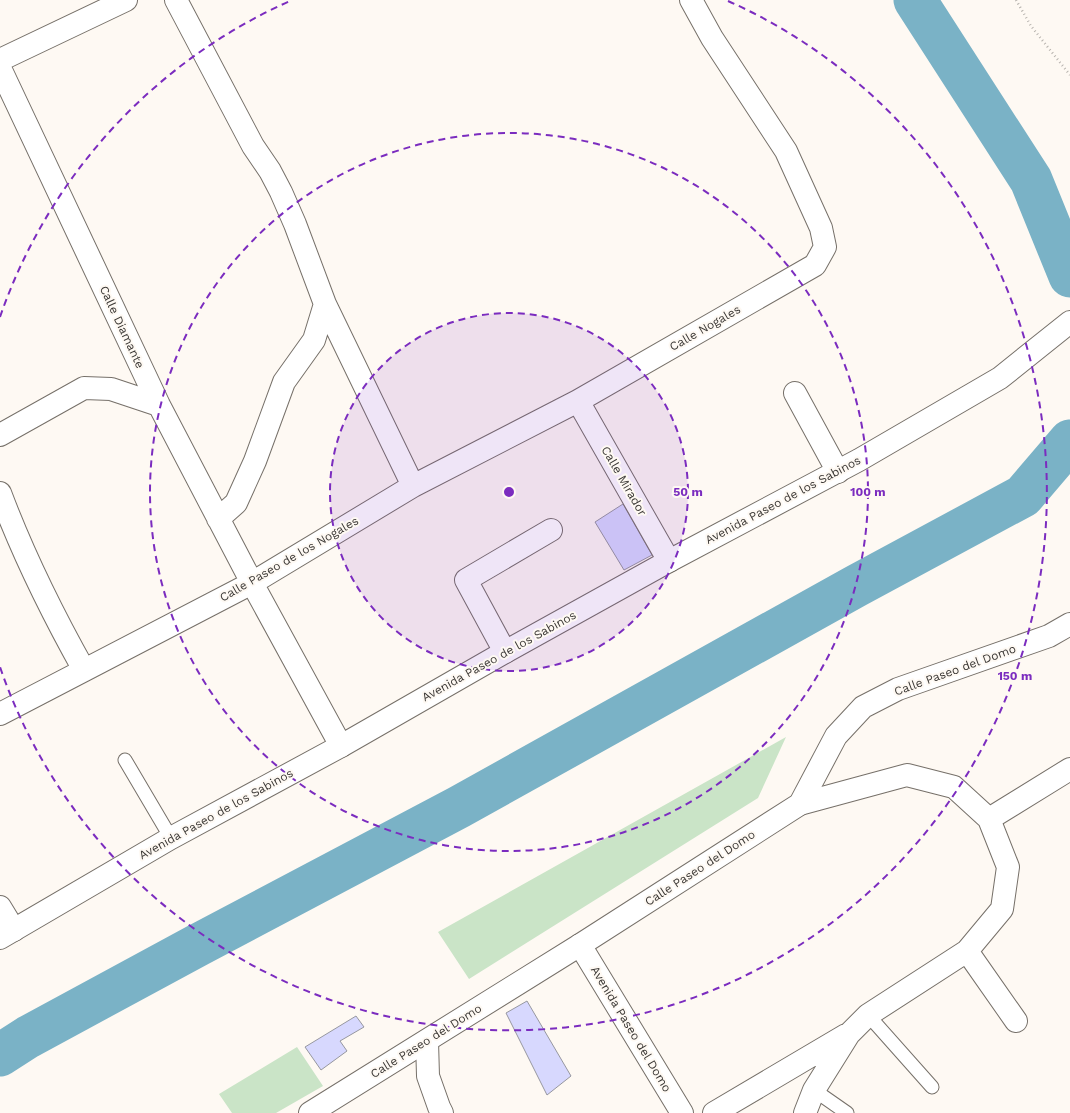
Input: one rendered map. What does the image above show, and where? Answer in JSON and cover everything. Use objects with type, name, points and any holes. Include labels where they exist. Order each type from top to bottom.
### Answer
[{"type":"street","points":[[0,60],[126,0]]},
{"type":"street","points":[[176,0],[252,146],[270,171],[281,192],[295,224],[325,304],[413,486]]},
{"type":"street","name":"Calle Nogales","points":[[578,401],[815,265],[825,247],[821,228],[786,151],[712,38],[691,0]]},
{"type":"street","name":"Calle Diamante","points":[[0,68],[159,405],[218,519],[340,746]]},
{"type":"street","points":[[218,519],[236,503],[255,461],[284,382],[314,340],[325,304]]},
{"type":"street","name":"Avenida Paseo de los Sabinos","points":[[7,934],[172,838],[340,746],[505,652],[669,561],[859,460],[1000,378],[1070,322]]},
{"type":"street","points":[[0,435],[84,388],[111,389],[159,405]]},
{"type":"street","points":[[795,393],[838,472]]},
{"type":"street","name":"Calle Paseo de los Nogales","points":[[0,714],[252,583],[413,486],[578,401]]},
{"type":"street","name":"Calle Mirador","points":[[578,401],[669,561]]},
{"type":"street","points":[[0,493],[14,530],[57,622],[84,670]]},
{"type":"street","points":[[505,652],[466,580],[551,530]]},
{"type":"street","name":"Calle Paseo del Domo","points":[[310,1113],[580,945],[800,804],[836,736],[863,707],[898,689],[1049,636],[1070,624]]},
{"type":"street","points":[[989,819],[1070,769]]},
{"type":"street","points":[[800,804],[907,775],[954,787],[989,819],[1008,867],[1002,908],[967,952],[868,1015],[849,1034],[814,1090],[805,1113]]},
{"type":"street","points":[[0,907],[7,934]]},
{"type":"street","name":"Avenida Paseo del Domo","points":[[580,945],[682,1113]]},
{"type":"street","points":[[967,952],[1016,1021]]},
{"type":"street","points":[[714,1113],[849,1034]]},
{"type":"street","points":[[427,1040],[428,1076],[442,1113]]},
{"type":"lane","points":[[125,760],[172,838]]},
{"type":"lane","points":[[868,1015],[932,1088]]},
{"type":"lane","points":[[814,1090],[847,1113]]},
{"type":"path","points":[[1016,0],[1031,26],[1070,75]]},
{"type":"green space","points":[[786,737],[758,798],[469,979],[438,932]]},
{"type":"green space","points":[[297,1047],[323,1086],[276,1113],[232,1113],[219,1094]]},
{"type":"building","points":[[623,504],[652,555],[624,570],[595,522]]},
{"type":"building","points":[[527,1001],[571,1076],[547,1095],[506,1013]]},
{"type":"building","points":[[356,1016],[364,1027],[340,1041],[347,1051],[321,1070],[305,1047]]},
{"type":"waterway","points":[[915,0],[1031,180],[1070,276]]},
{"type":"waterway","points":[[0,1055],[28,1037],[198,945],[459,807],[856,586],[1023,496],[1070,441]]}]
